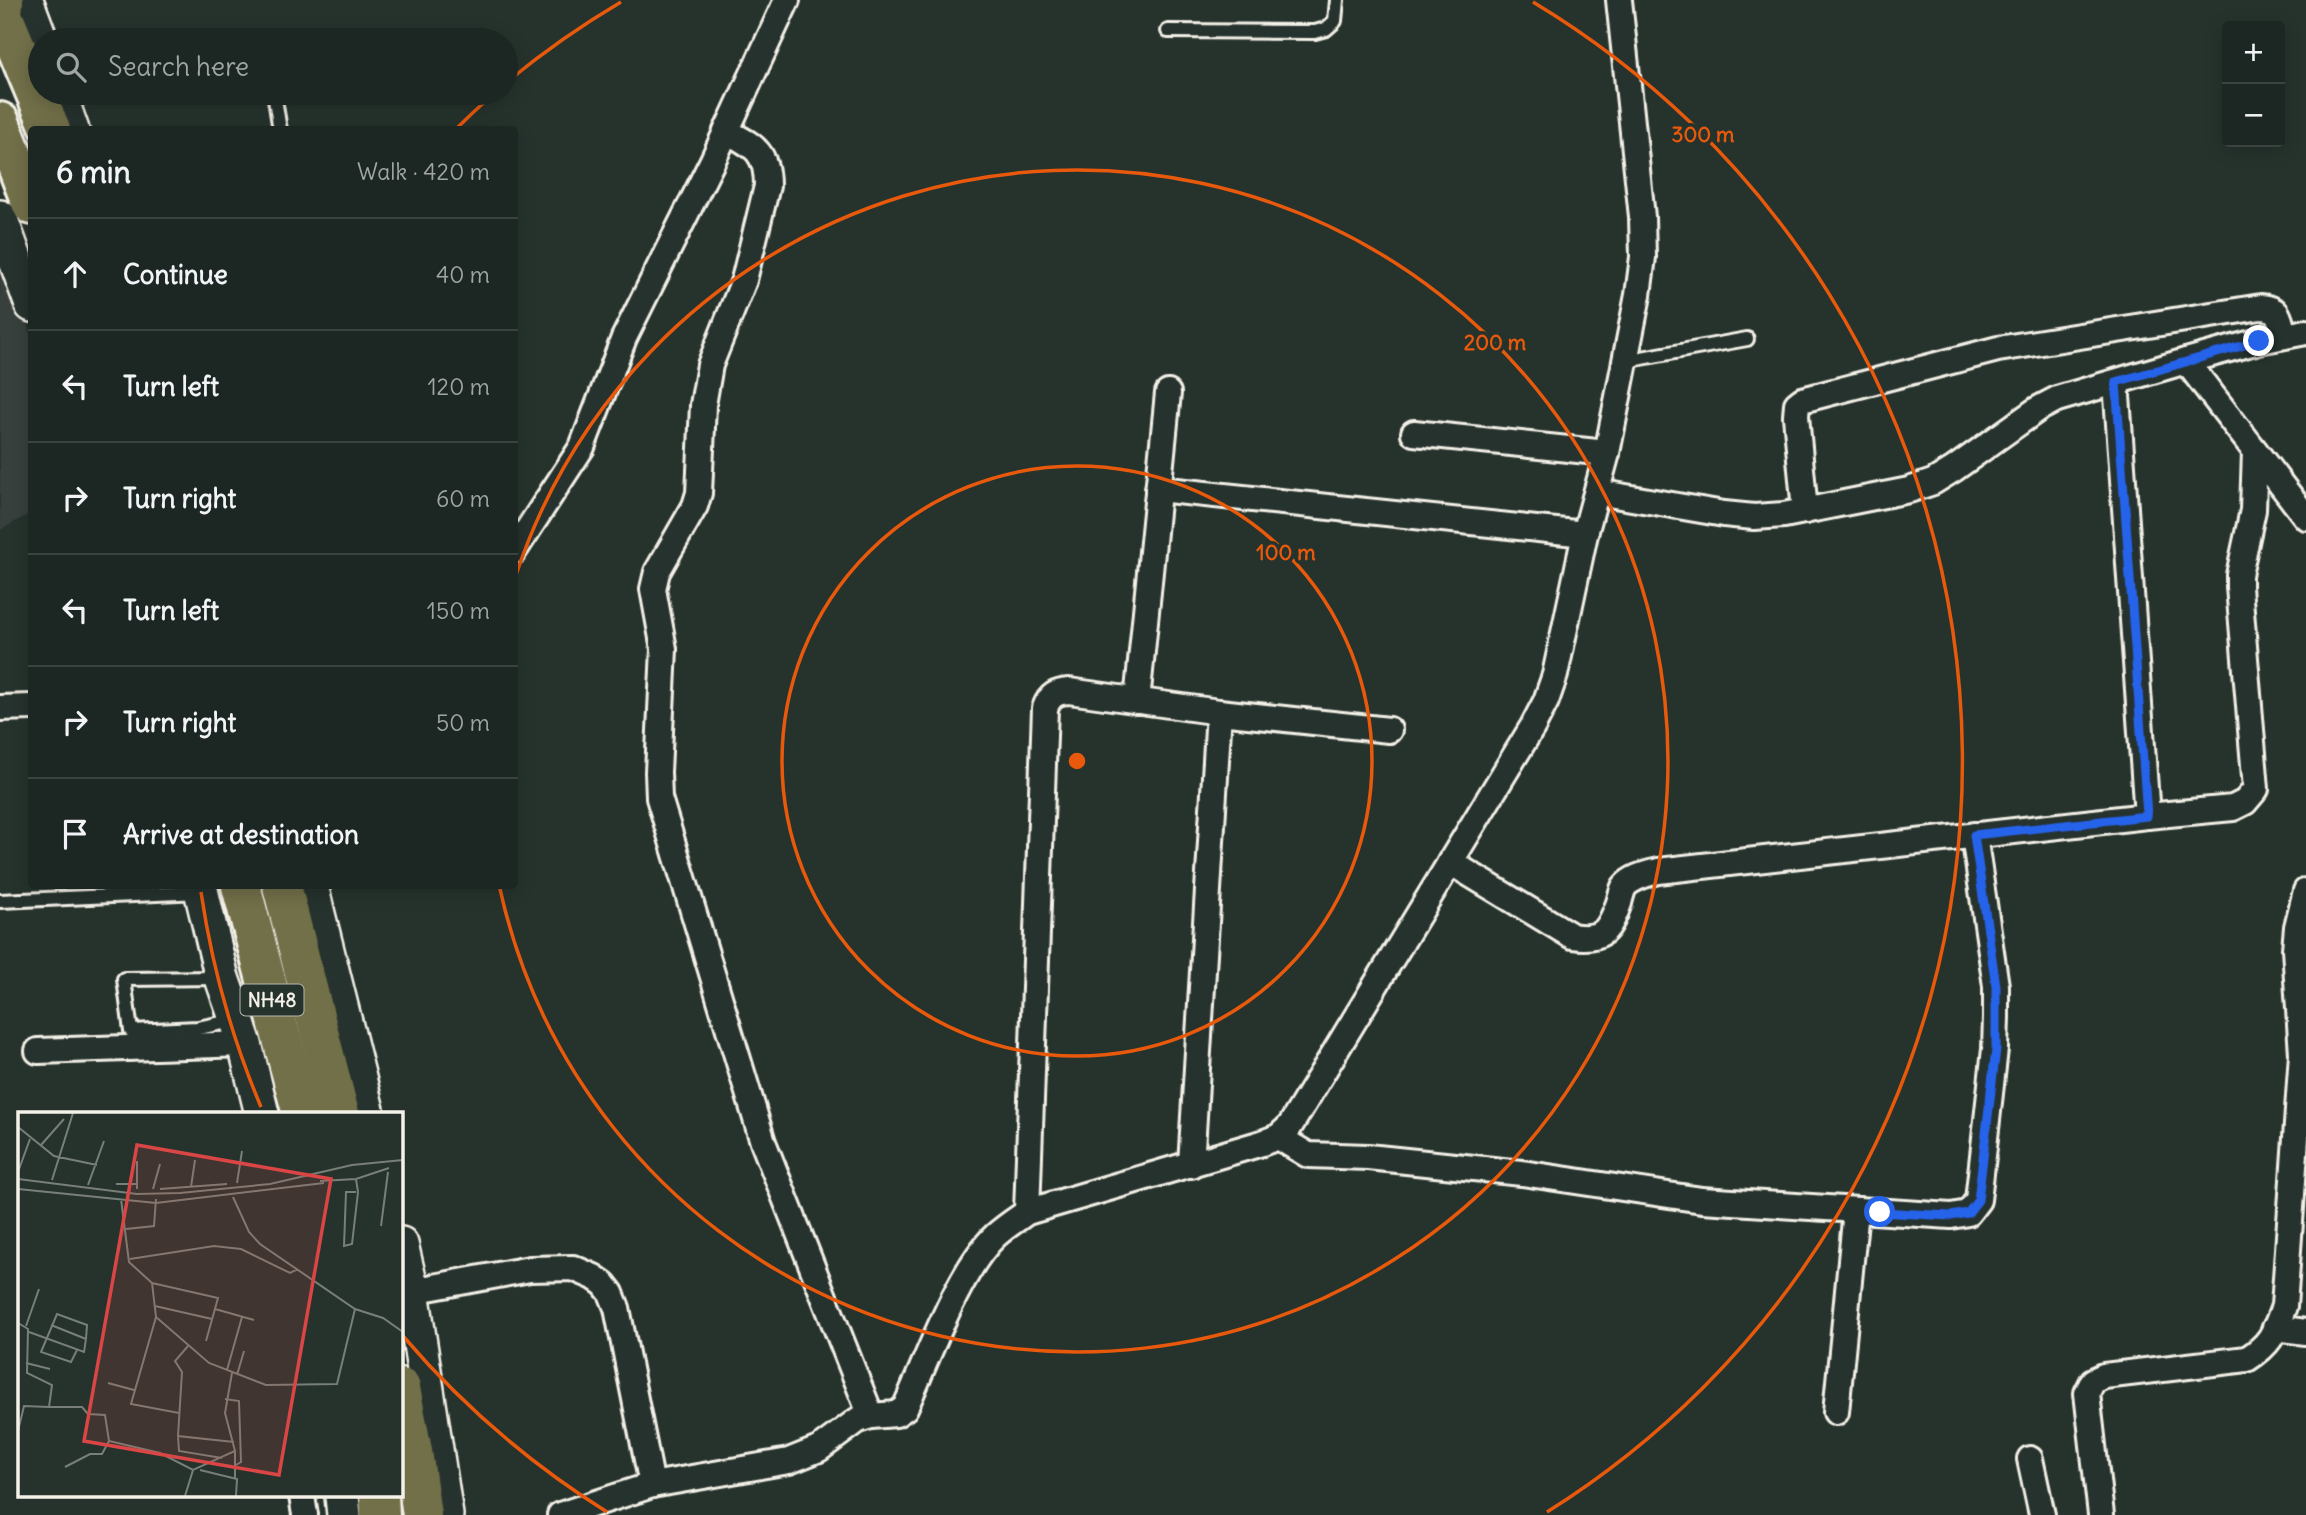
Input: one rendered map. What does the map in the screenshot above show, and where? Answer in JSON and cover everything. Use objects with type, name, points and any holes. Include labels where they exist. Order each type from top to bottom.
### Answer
[{"type":"highway","points":[[4,0],[3,15],[28,57]]},
{"type":"highway","points":[[0,122],[28,195]]},
{"type":"highway","name":"NH48","points":[[243,889],[301,1112]]},
{"type":"highway","name":"NH48","points":[[283,889],[340,1112]]},
{"type":"highway","points":[[402,1393],[422,1515]]},
{"type":"street","points":[[26,0],[36,28]]},
{"type":"street","points":[[518,545],[582,447],[624,338],[707,171],[787,0]]},
{"type":"street","points":[[560,1515],[652,1485],[789,1461],[819,1448],[858,1420],[871,1416],[896,1415],[905,1408],[972,1265],[995,1236],[1027,1212],[1278,1137],[1290,1126],[1546,701],[1555,675],[1607,453],[1643,257],[1642,217],[1619,0]]},
{"type":"street","points":[[726,131],[755,146],[767,170],[767,186],[744,280],[710,365],[703,405],[699,494],[695,506],[657,572],[653,589],[664,649],[658,772],[660,798],[763,1142],[871,1416]]},
{"type":"street","points":[[0,217],[28,294]]},
{"type":"street","points":[[1597,492],[1754,517],[1805,511],[1909,490],[1933,482],[2038,409],[2071,393],[2295,334],[2272,308],[2261,307],[1998,349],[1802,400],[1797,404],[1796,416],[1805,511]]},
{"type":"street","points":[[2186,361],[2306,517]]},
{"type":"street","points":[[2116,382],[2147,816]]},
{"type":"street","points":[[1137,701],[1168,393]]},
{"type":"street","points":[[1414,433],[1607,453]]},
{"type":"street","points":[[1450,862],[1572,936],[1587,938],[1601,935],[1610,926],[1625,887],[1639,876],[1658,870],[2233,808],[2245,802],[2256,789],[2239,575],[2252,517],[2255,451]]},
{"type":"street","points":[[1158,489],[1586,534]]},
{"type":"street","points":[[1027,1212],[1045,708],[1049,699],[1056,692],[1069,691],[1219,712],[1389,730]]},
{"type":"street","points":[[0,708],[28,707]]},
{"type":"street","points":[[1191,1164],[1219,712]]},
{"type":"street","points":[[1278,1137],[1308,1155],[1368,1157],[1522,1173],[1702,1200],[1951,1216],[1968,1213],[1978,1200],[1996,1049],[1996,986],[1974,835]]},
{"type":"street","points":[[200,889],[222,978],[241,1032],[261,1112]]},
{"type":"street","points":[[313,889],[368,1112]]},
{"type":"street","points":[[2101,1515],[2087,1394],[2093,1381],[2104,1376],[2247,1359],[2265,1348],[2284,1306],[2302,1054],[2295,949],[2297,926],[2306,891]]},
{"type":"street","points":[[38,1051],[241,1032]]},
{"type":"street","points":[[1836,1412],[1856,1210]]},
{"type":"street","points":[[402,1252],[446,1515]]},
{"type":"street","points":[[407,1292],[530,1269],[573,1268],[594,1277],[611,1293],[617,1308],[652,1485]]},
{"type":"street","points":[[2275,1328],[2306,1332]]},
{"type":"street","points":[[2030,1459],[2042,1515]]},
{"type":"lane","points":[[1168,30],[1315,32],[1326,29],[1335,21],[1338,0]]},
{"type":"lane","points":[[61,113],[79,105]]},
{"type":"lane","points":[[276,105],[279,126]]},
{"type":"lane","points":[[1625,362],[1747,339]]},
{"type":"lane","points":[[0,901],[200,889]]},
{"type":"lane","points":[[222,978],[124,979],[131,1031],[198,1028],[241,1032]]},
{"type":"shaded area","points":[[0,249],[28,328],[28,515],[0,530]]},
{"type":"route","points":[[1880,1212],[1951,1216],[1968,1213],[1978,1200],[1996,1049],[1996,986],[1974,835],[2147,816],[2116,382],[2259,341]]}]
